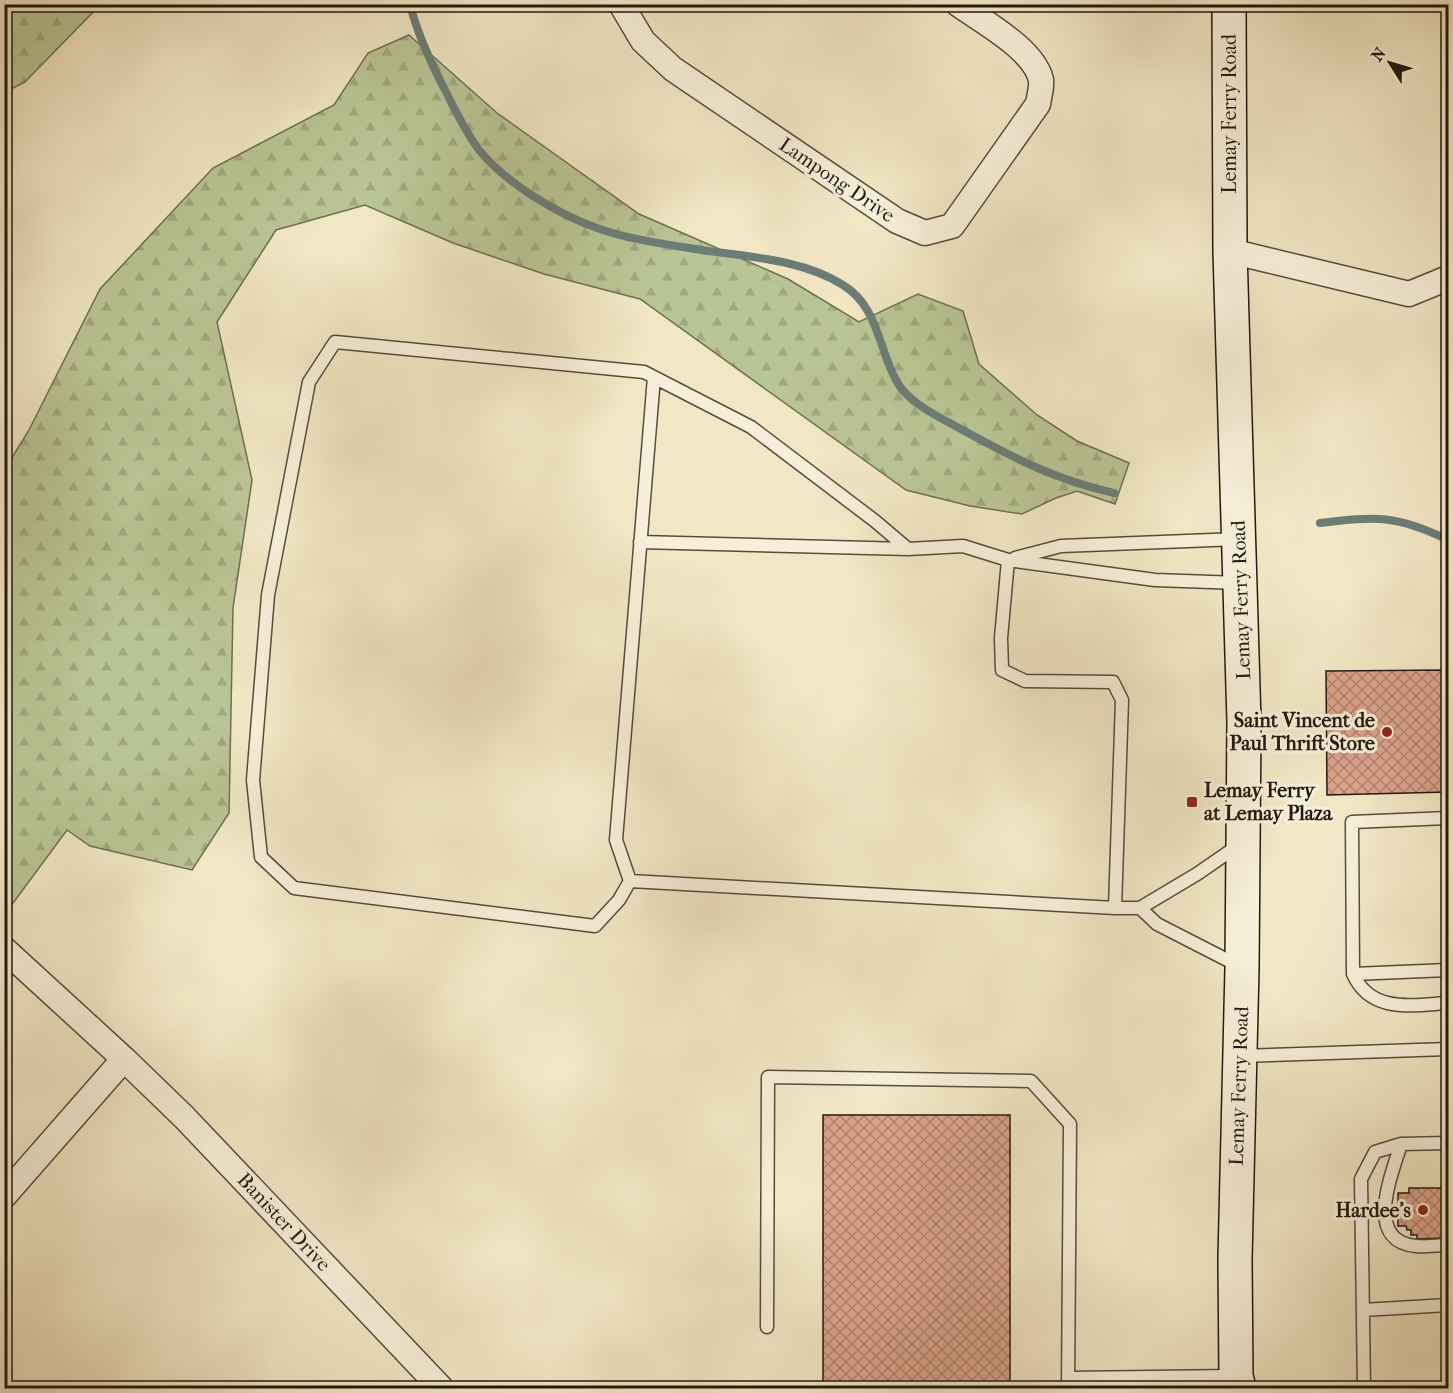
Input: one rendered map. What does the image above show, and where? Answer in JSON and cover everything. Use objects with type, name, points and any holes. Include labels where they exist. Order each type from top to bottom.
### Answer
[{"type":"main road","name":"Lemay Ferry Road","points":[[1229,4],[1230,251],[1244,722],[1242,968],[1234,1259],[1235,1384]]},
{"type":"street","name":"Lampong Drive","points":[[621,4],[643,41],[672,69],[897,221],[925,233],[952,226],[1038,104],[1041,82],[1035,64],[1016,45],[958,4]]},
{"type":"street","points":[[1230,251],[1409,294],[1449,278]]},
{"type":"street","name":"Banister Drive","points":[[4,949],[184,1117],[441,1389]]},
{"type":"street","points":[[4,1196],[123,1059]]},
{"type":"lane","points":[[654,377],[616,840],[630,881],[619,900],[595,926],[294,888],[261,857],[253,780],[270,584],[309,382],[335,342],[644,372],[654,377],[751,427],[875,521],[908,549]]},
{"type":"lane","points":[[1008,560],[1061,546],[1240,539]]},
{"type":"lane","points":[[640,542],[908,549],[963,546],[1008,560],[1155,580],[1240,583]]},
{"type":"lane","points":[[1008,560],[1001,638],[1002,670],[1025,681],[1113,682],[1122,700],[1115,909]]},
{"type":"lane","points":[[1449,818],[1352,822],[1353,974],[1358,985],[1378,1001],[1398,1006],[1449,1003]]},
{"type":"lane","points":[[630,881],[1115,909],[1140,908],[1197,874],[1244,842]]},
{"type":"lane","points":[[1140,908],[1157,924],[1242,968]]},
{"type":"lane","points":[[1353,974],[1449,970]]},
{"type":"lane","points":[[1240,1056],[1449,1049]]},
{"type":"lane","points":[[767,1327],[768,1077],[1031,1082],[1070,1124],[1068,1383],[1235,1384]]},
{"type":"lane","points":[[1364,1389],[1361,1179],[1375,1152],[1401,1144],[1449,1143]]},
{"type":"lane","points":[[1401,1144],[1384,1208],[1387,1229],[1396,1238],[1413,1246],[1449,1245]]},
{"type":"lane","points":[[1363,1310],[1449,1305]]},
{"type":"green space","points":[[5,4],[114,5],[97,8],[25,82],[5,92]]},
{"type":"green space","points":[[409,35],[497,113],[639,214],[788,279],[859,322],[918,294],[963,311],[979,364],[1037,415],[1077,441],[1129,463],[1115,504],[1077,491],[1022,514],[970,506],[906,490],[640,299],[544,274],[453,243],[365,205],[276,230],[217,322],[252,480],[233,608],[229,813],[192,870],[90,846],[67,830],[5,914],[5,469],[29,430],[100,289],[213,168],[334,105],[368,53]]},
{"type":"building","name":"Saint Vincent de Paul Thrift Store","points":[[1448,670],[1448,792],[1327,795],[1326,671]]},
{"type":"building","points":[[823,1115],[1010,1115],[1010,1388],[823,1388]]},
{"type":"building","name":"Hardee's","points":[[1409,1188],[1448,1188],[1448,1235],[1445,1235],[1445,1238],[1417,1239],[1417,1235],[1411,1235],[1411,1230],[1407,1230],[1406,1226],[1398,1226],[1398,1193],[1409,1193]]},
{"type":"waterway","points":[[410,4],[416,26],[440,80],[479,150],[503,174],[533,196],[565,215],[635,239],[774,260],[827,276],[843,285],[865,306],[878,333],[893,375],[906,394],[920,405],[1024,462],[1072,481],[1114,493]]},
{"type":"waterway","points":[[1320,523],[1356,519],[1386,520],[1414,526],[1448,540]]},
{"type":"place","name":"Saint Vincent de Paul Thrift Store","points":[[1387,732]]},
{"type":"place","name":"Lemay Ferry at Lemay Plaza","points":[[1192,802]]},
{"type":"place","name":"Hardee's","points":[[1423,1210]]}]
